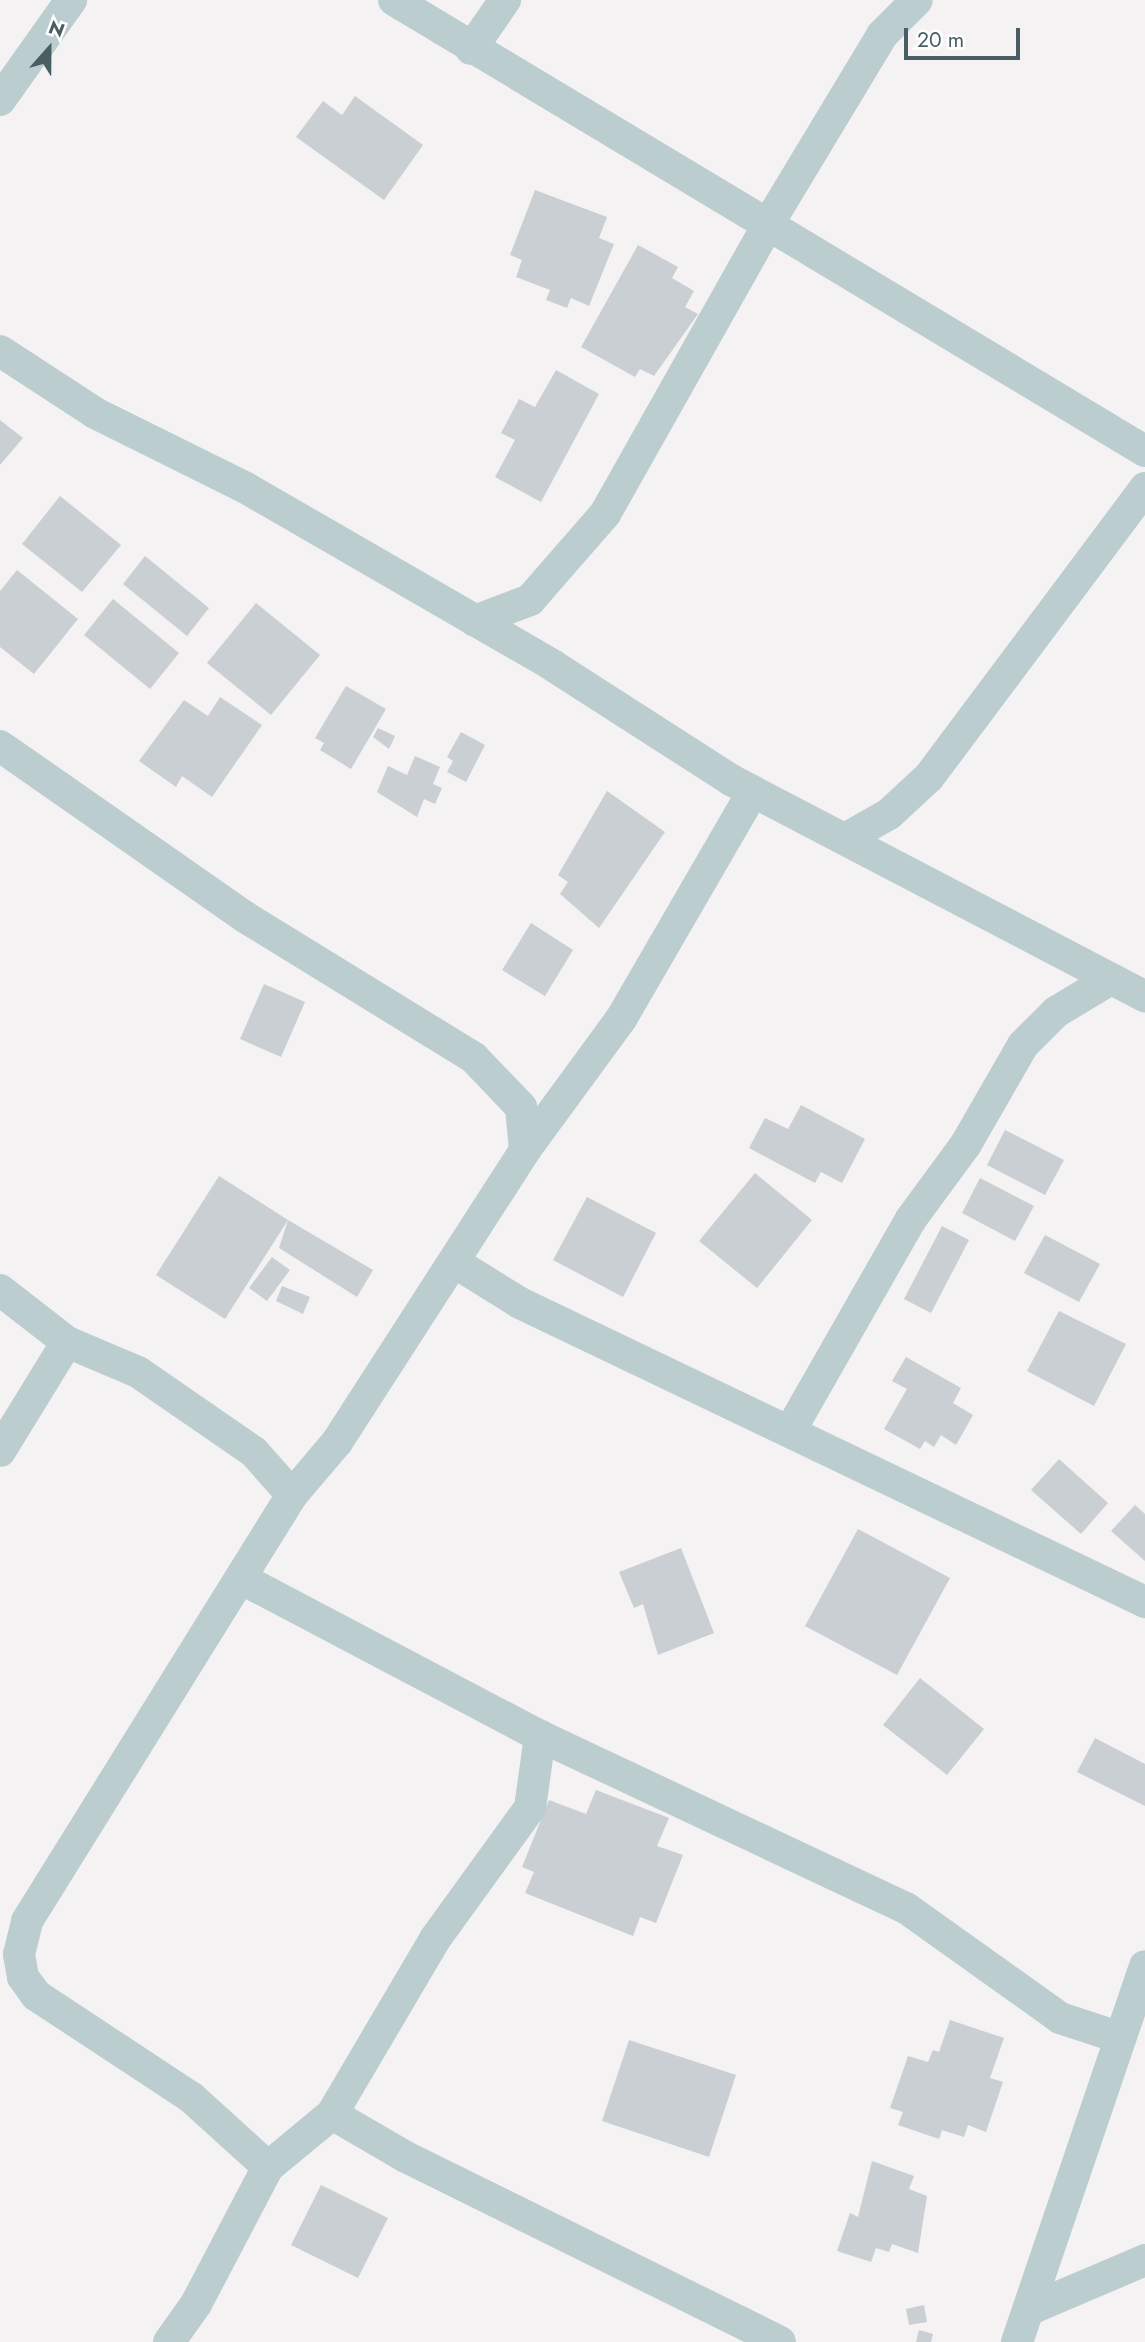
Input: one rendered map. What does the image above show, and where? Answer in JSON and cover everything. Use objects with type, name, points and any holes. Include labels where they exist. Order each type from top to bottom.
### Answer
[{"type":"street","points":[[0,100],[71,0]]},
{"type":"street","points":[[394,0],[471,49],[1145,451]]},
{"type":"street","points":[[471,49],[505,0]]},
{"type":"street","points":[[475,621],[530,600],[605,514],[767,226],[882,35],[917,0]]},
{"type":"street","points":[[0,351],[95,413],[246,488],[475,621],[753,791],[1145,996]]},
{"type":"street","points":[[847,838],[889,814],[929,777],[1145,488]]},
{"type":"street","points":[[0,746],[245,917],[474,1058],[521,1107],[525,1150]]},
{"type":"street","points":[[268,2167],[191,2098],[36,1995],[12,1971],[46,1882],[244,1580],[292,1495],[337,1442],[525,1150],[621,1019],[753,791]]},
{"type":"street","points":[[790,1431],[911,1219],[966,1144],[1023,1045],[1056,1012],[1111,979]]},
{"type":"street","points":[[454,1262],[520,1303],[1145,1602]]},
{"type":"street","points":[[0,1290],[67,1342],[138,1372],[254,1452],[292,1495]]},
{"type":"street","points":[[0,1451],[67,1342]]},
{"type":"street","points":[[244,1580],[540,1736],[906,1908],[1060,2018],[1118,2037]]},
{"type":"street","points":[[169,2342],[197,2304],[268,2167],[331,2114],[435,1939],[530,1808],[540,1736]]},
{"type":"street","points":[[1017,2342],[1118,2037],[1145,1966]]},
{"type":"street","points":[[331,2114],[406,2157],[780,2342]]},
{"type":"street","points":[[1028,2310],[1145,2260]]},
{"type":"building","points":[[355,96],[423,145],[384,200],[296,137],[323,101],[342,115]]},
{"type":"building","points":[[535,190],[607,217],[599,238],[614,244],[589,306],[571,298],[567,308],[546,300],[550,290],[516,277],[522,260],[510,255]]},
{"type":"building","points":[[638,245],[678,267],[672,278],[694,291],[685,307],[698,314],[654,376],[640,369],[635,377],[581,347]]},
{"type":"building","points":[[556,370],[599,394],[541,502],[495,477],[515,440],[501,433],[519,399],[535,407]]},
{"type":"building","points":[[0,420],[23,438],[0,465]]},
{"type":"building","points":[[60,496],[121,545],[82,592],[22,544]]},
{"type":"building","points":[[145,556],[209,608],[187,636],[123,584]]},
{"type":"building","points":[[17,570],[78,619],[34,674],[0,647],[0,591]]},
{"type":"building","points":[[113,599],[179,653],[150,689],[84,635]]},
{"type":"building","points":[[256,603],[320,655],[271,715],[207,663]]},
{"type":"building","points":[[346,686],[386,709],[351,769],[320,750],[324,743],[315,738]]},
{"type":"building","points":[[220,697],[262,725],[212,797],[182,776],[176,787],[139,761],[184,700],[208,716]]},
{"type":"building","points":[[378,728],[395,736],[389,749],[373,737]]},
{"type":"building","points":[[461,732],[485,745],[466,782],[447,772],[453,761],[447,757]]},
{"type":"building","points":[[415,756],[440,767],[433,784],[442,788],[435,804],[424,799],[417,817],[377,792],[388,766],[407,775]]},
{"type":"building","points":[[607,791],[665,832],[599,928],[560,894],[568,882],[558,875]]},
{"type":"building","points":[[531,923],[573,950],[545,996],[502,970]]},
{"type":"building","points":[[264,984],[305,1002],[281,1057],[240,1039]]},
{"type":"building","points":[[801,1105],[865,1139],[842,1183],[821,1172],[815,1183],[749,1148],[765,1118],[788,1129]]},
{"type":"building","points":[[1005,1130],[1064,1160],[1045,1195],[987,1165]]},
{"type":"building","points":[[755,1173],[812,1220],[757,1288],[699,1241]]},
{"type":"building","points":[[219,1176],[288,1220],[225,1319],[156,1275]]},
{"type":"building","points":[[980,1178],[1034,1206],[1015,1241],[962,1213]]},
{"type":"building","points":[[587,1197],[656,1233],[623,1297],[553,1260]]},
{"type":"building","points":[[288,1220],[373,1270],[357,1297],[279,1248]]},
{"type":"building","points":[[942,1226],[969,1240],[931,1313],[904,1299]]},
{"type":"building","points":[[1045,1235],[1100,1264],[1079,1302],[1024,1273]]},
{"type":"building","points":[[272,1257],[290,1270],[267,1301],[249,1288]]},
{"type":"building","points":[[282,1286],[310,1297],[303,1314],[276,1301]]},
{"type":"building","points":[[1059,1311],[1126,1344],[1094,1406],[1027,1371]]},
{"type":"building","points":[[906,1357],[961,1388],[953,1403],[973,1415],[956,1445],[941,1435],[934,1447],[925,1441],[920,1449],[884,1429],[907,1389],[892,1381]]},
{"type":"building","points":[[1059,1459],[1108,1503],[1081,1534],[1031,1490]]},
{"type":"building","points":[[1135,1505],[1145,1514],[1145,1561],[1111,1531]]},
{"type":"building","points":[[858,1529],[950,1578],[897,1675],[805,1626]]},
{"type":"building","points":[[681,1548],[714,1633],[658,1655],[643,1604],[634,1608],[619,1572]]},
{"type":"building","points":[[920,1678],[984,1729],[947,1775],[883,1725]]},
{"type":"building","points":[[1095,1738],[1145,1764],[1145,1806],[1077,1772]]},
{"type":"building","points":[[596,1790],[669,1818],[657,1846],[683,1855],[656,1923],[640,1917],[633,1936],[525,1893],[534,1872],[522,1867],[549,1800],[586,1814]]},
{"type":"building","points":[[950,2020],[1004,2038],[990,2078],[1003,2082],[986,2132],[968,2125],[964,2137],[942,2130],[939,2139],[898,2125],[903,2112],[890,2108],[908,2056],[928,2062],[933,2050],[939,2052]]},
{"type":"building","points":[[629,2040],[736,2075],[709,2157],[602,2121]]},
{"type":"building","points":[[872,2161],[914,2176],[909,2189],[927,2196],[918,2253],[892,2244],[889,2252],[876,2248],[871,2262],[837,2251],[850,2213],[858,2217]]},
{"type":"building","points":[[321,2185],[388,2218],[358,2278],[291,2245]]},
{"type":"building","points":[[924,2305],[927,2322],[909,2325],[906,2309]]},
{"type":"building","points":[[919,2330],[933,2334],[931,2342],[916,2342]]}]
